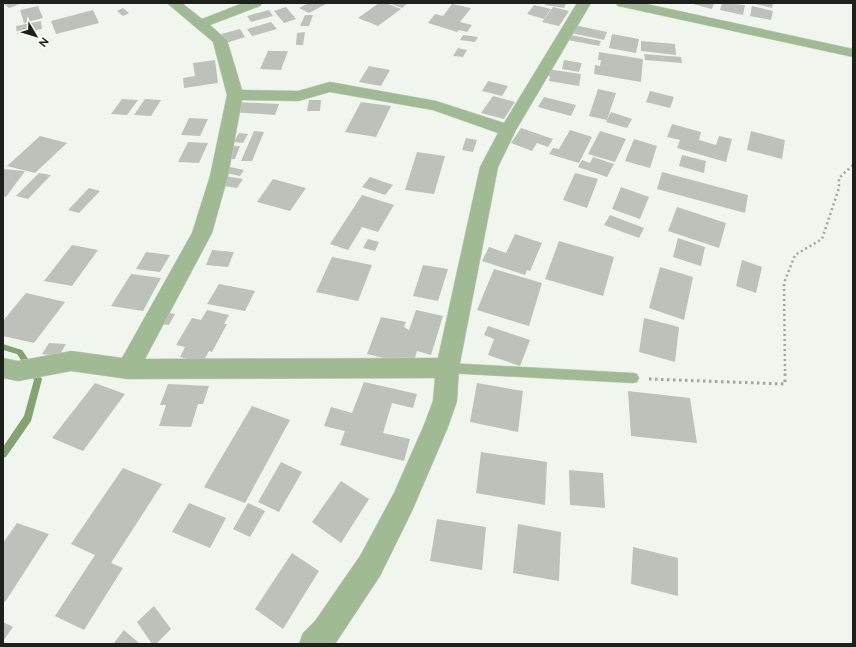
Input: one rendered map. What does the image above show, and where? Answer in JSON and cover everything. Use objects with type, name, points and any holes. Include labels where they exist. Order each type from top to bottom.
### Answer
[{"type":"street","points":[[128,369],[202,233],[219,176],[235,95],[220,40],[174,3]]},
{"type":"street","points":[[201,24],[255,3]]},
{"type":"street","points":[[314,644],[326,632],[370,566],[403,502],[436,427],[445,401],[447,368],[489,167],[508,130],[584,3]]},
{"type":"street","points":[[623,3],[853,53]]},
{"type":"street","points":[[235,95],[298,96],[330,87],[436,106],[508,130]]},
{"type":"street","points":[[3,368],[18,371],[71,361],[128,369],[447,368]]},
{"type":"lane","points":[[447,368],[633,378]]},
{"type":"path","points":[[633,378],[785,384],[784,282],[795,255],[822,239],[838,188],[839,178],[853,165]]},
{"type":"building","points":[[3,3],[22,3],[9,8]]},
{"type":"building","points":[[308,3],[328,3],[309,13],[299,8]]},
{"type":"building","points":[[379,3],[386,3],[401,9],[378,26],[358,18]]},
{"type":"building","points":[[389,3],[408,3],[402,8]]},
{"type":"building","points":[[546,3],[566,3],[564,8],[545,5]]},
{"type":"building","points":[[689,3],[714,3],[712,9]]},
{"type":"building","points":[[722,3],[745,5],[743,15],[720,10]]},
{"type":"building","points":[[751,3],[773,3],[772,8]]},
{"type":"building","points":[[452,4],[471,8],[460,22],[472,25],[467,32],[459,30],[457,32],[428,23],[435,14],[443,16]]},
{"type":"building","points":[[534,5],[551,9],[544,19],[527,14]]},
{"type":"building","points":[[38,6],[43,18],[24,23],[20,10]]},
{"type":"building","points":[[752,6],[773,11],[771,20],[750,16]]},
{"type":"building","points":[[286,7],[296,19],[284,23],[274,11]]},
{"type":"building","points":[[553,7],[569,11],[559,26],[542,22]]},
{"type":"building","points":[[123,8],[129,13],[123,16],[117,11]]},
{"type":"building","points":[[93,10],[99,23],[56,34],[51,21]]},
{"type":"building","points":[[269,10],[273,16],[251,22],[247,16]]},
{"type":"building","points":[[305,15],[313,15],[309,26],[300,26]]},
{"type":"building","points":[[41,21],[42,29],[17,34],[16,26]]},
{"type":"building","points":[[271,22],[277,29],[252,36],[247,29]]},
{"type":"building","points":[[574,25],[607,32],[604,40],[571,33]]},
{"type":"building","points":[[240,29],[245,37],[226,43],[221,34]]},
{"type":"building","points":[[305,32],[303,45],[296,45],[297,33]]},
{"type":"building","points":[[612,34],[639,39],[636,53],[609,48]]},
{"type":"building","points":[[463,35],[478,37],[475,42],[460,40]]},
{"type":"building","points":[[571,35],[601,41],[599,46],[568,40]]},
{"type":"building","points":[[641,41],[675,44],[676,55],[641,51]]},
{"type":"building","points":[[458,48],[467,50],[463,57],[453,56]]},
{"type":"building","points":[[268,51],[288,51],[281,70],[260,69]]},
{"type":"building","points":[[599,52],[643,59],[641,82],[594,74],[595,65],[600,66],[601,60],[598,60]]},
{"type":"building","points":[[644,54],[681,57],[682,63],[645,60]]},
{"type":"building","points":[[215,60],[218,83],[184,88],[183,78],[195,76],[193,63]]},
{"type":"building","points":[[564,60],[582,63],[579,72],[562,69]]},
{"type":"building","points":[[369,66],[390,70],[381,86],[359,82]]},
{"type":"building","points":[[547,69],[581,74],[579,86],[549,81],[550,76],[545,75]]},
{"type":"building","points":[[488,81],[508,86],[502,96],[482,91]]},
{"type":"building","points":[[598,89],[616,93],[607,120],[589,116]]},
{"type":"building","points":[[650,91],[674,97],[670,108],[646,102]]},
{"type":"building","points":[[493,96],[515,102],[504,119],[481,113]]},
{"type":"building","points":[[544,97],[576,105],[571,116],[538,107]]},
{"type":"building","points":[[122,99],[138,100],[127,115],[111,114]]},
{"type":"building","points":[[145,99],[161,100],[151,116],[134,115]]},
{"type":"building","points":[[309,100],[321,100],[320,111],[307,111]]},
{"type":"building","points":[[237,102],[279,104],[275,115],[232,112]]},
{"type":"building","points":[[361,102],[391,106],[376,137],[345,132]]},
{"type":"building","points":[[611,112],[632,119],[627,128],[606,122]]},
{"type":"building","points":[[189,118],[208,119],[200,136],[181,135]]},
{"type":"building","points":[[672,124],[701,132],[699,140],[716,145],[719,136],[732,139],[726,162],[677,148],[680,140],[667,137]]},
{"type":"building","points":[[521,128],[553,139],[548,147],[537,143],[532,151],[511,143]]},
{"type":"building","points":[[570,130],[592,137],[579,163],[549,154],[553,148],[559,149]]},
{"type":"building","points":[[254,131],[264,132],[252,161],[241,161]]},
{"type":"building","points":[[600,131],[626,139],[615,162],[588,154]]},
{"type":"building","points":[[751,131],[785,140],[782,159],[747,150]]},
{"type":"building","points":[[239,133],[248,134],[243,143],[234,142]]},
{"type":"building","points":[[40,136],[67,143],[35,173],[7,166]]},
{"type":"building","points":[[466,138],[477,140],[473,152],[462,150]]},
{"type":"building","points":[[634,139],[657,146],[650,168],[625,161]]},
{"type":"building","points":[[188,142],[208,143],[199,163],[178,162]]},
{"type":"building","points":[[234,146],[240,146],[235,159],[228,159]]},
{"type":"building","points":[[417,152],[445,156],[434,194],[405,190]]},
{"type":"building","points":[[682,155],[706,161],[704,173],[679,166]]},
{"type":"building","points":[[593,157],[614,164],[607,177],[578,167],[582,160],[590,163]]},
{"type":"building","points":[[225,166],[244,170],[240,176],[221,172]]},
{"type":"building","points":[[3,169],[25,171],[6,197],[3,196]]},
{"type":"building","points":[[662,172],[748,195],[745,213],[657,189]]},
{"type":"building","points":[[39,173],[51,175],[28,199],[16,196]]},
{"type":"building","points":[[575,173],[598,179],[587,208],[563,200]]},
{"type":"building","points":[[224,176],[243,179],[237,188],[218,185]]},
{"type":"building","points":[[370,177],[393,185],[385,195],[362,187]]},
{"type":"building","points":[[273,179],[306,188],[290,211],[257,202]]},
{"type":"building","points":[[621,187],[649,197],[640,219],[612,209]]},
{"type":"building","points":[[89,188],[100,191],[79,213],[68,210]]},
{"type":"building","points":[[362,195],[394,205],[378,232],[362,227],[348,250],[330,244]]},
{"type":"building","points":[[677,207],[726,223],[719,248],[668,231]]},
{"type":"building","points":[[610,215],[644,228],[639,238],[604,225]]},
{"type":"building","points":[[515,234],[542,243],[530,271],[527,270],[525,275],[482,261],[489,247],[506,253]]},
{"type":"building","points":[[678,238],[705,247],[701,266],[673,257]]},
{"type":"building","points":[[368,239],[379,242],[375,251],[363,248]]},
{"type":"building","points":[[559,241],[614,257],[603,296],[545,279]]},
{"type":"building","points":[[72,245],[98,250],[72,286],[44,281]]},
{"type":"building","points":[[212,250],[234,252],[228,267],[206,265]]},
{"type":"building","points":[[146,252],[170,255],[160,272],[136,269]]},
{"type":"building","points":[[332,257],[372,265],[358,301],[316,292]]},
{"type":"building","points":[[742,260],[762,267],[756,293],[736,286]]},
{"type":"building","points":[[423,265],[448,269],[438,301],[413,296]]},
{"type":"building","points":[[660,267],[693,277],[684,320],[649,308]]},
{"type":"building","points":[[494,269],[542,283],[529,326],[477,310]]},
{"type":"building","points":[[131,274],[161,278],[143,311],[111,306]]},
{"type":"building","points":[[219,284],[255,291],[245,311],[207,304]]},
{"type":"building","points":[[26,293],[65,302],[34,343],[3,336],[3,321]]},
{"type":"building","points":[[207,310],[229,315],[224,324],[227,324],[212,352],[209,351],[203,362],[180,357],[185,347],[176,345],[192,318],[201,320]]},
{"type":"building","points":[[416,310],[443,316],[431,355],[417,351],[413,365],[367,354],[381,317],[406,322],[404,327],[409,330]]},
{"type":"building","points":[[162,312],[175,314],[169,325],[156,324]]},
{"type":"building","points":[[644,318],[679,327],[675,362],[639,352]]},
{"type":"building","points":[[488,326],[530,340],[520,366],[488,355],[494,339],[484,335]]},
{"type":"building","points":[[49,343],[66,344],[59,356],[42,354]]},
{"type":"building","points":[[364,382],[417,394],[413,408],[392,403],[383,433],[410,439],[404,461],[340,445],[345,431],[324,426],[331,407],[352,413]]},
{"type":"building","points":[[95,383],[125,394],[83,451],[52,438]]},
{"type":"building","points":[[477,383],[523,391],[518,432],[470,422]]},
{"type":"building","points":[[168,384],[209,386],[203,404],[198,404],[191,427],[159,426],[166,405],[160,405]]},
{"type":"building","points":[[628,391],[690,398],[697,443],[631,436]]},
{"type":"building","points":[[252,406],[290,420],[245,503],[204,487]]},
{"type":"building","points":[[481,452],[547,462],[545,505],[476,493]]},
{"type":"building","points":[[281,462],[302,472],[279,512],[258,502]]},
{"type":"building","points":[[123,468],[162,484],[111,563],[123,568],[84,630],[55,616],[95,555],[71,544]]},
{"type":"building","points":[[569,470],[603,473],[605,508],[570,505]]},
{"type":"building","points":[[341,481],[369,499],[341,543],[312,522]]},
{"type":"building","points":[[189,503],[226,518],[210,548],[172,532]]},
{"type":"building","points":[[248,503],[265,511],[250,537],[233,529]]},
{"type":"building","points":[[437,519],[486,527],[482,570],[430,561]]},
{"type":"building","points":[[17,523],[49,534],[5,602],[3,602],[3,543]]},
{"type":"building","points":[[518,524],[561,532],[559,581],[513,573]]},
{"type":"building","points":[[633,547],[678,558],[678,596],[631,584]]},
{"type":"building","points":[[292,553],[319,571],[283,629],[255,609]]},
{"type":"building","points":[[154,606],[171,629],[156,644],[152,644],[137,622]]},
{"type":"building","points":[[3,622],[13,627],[3,641]]},
{"type":"building","points":[[124,630],[140,644],[113,644]]},
{"type":"waterway","points":[[3,347],[19,352],[38,379],[28,418],[3,454]]}]
